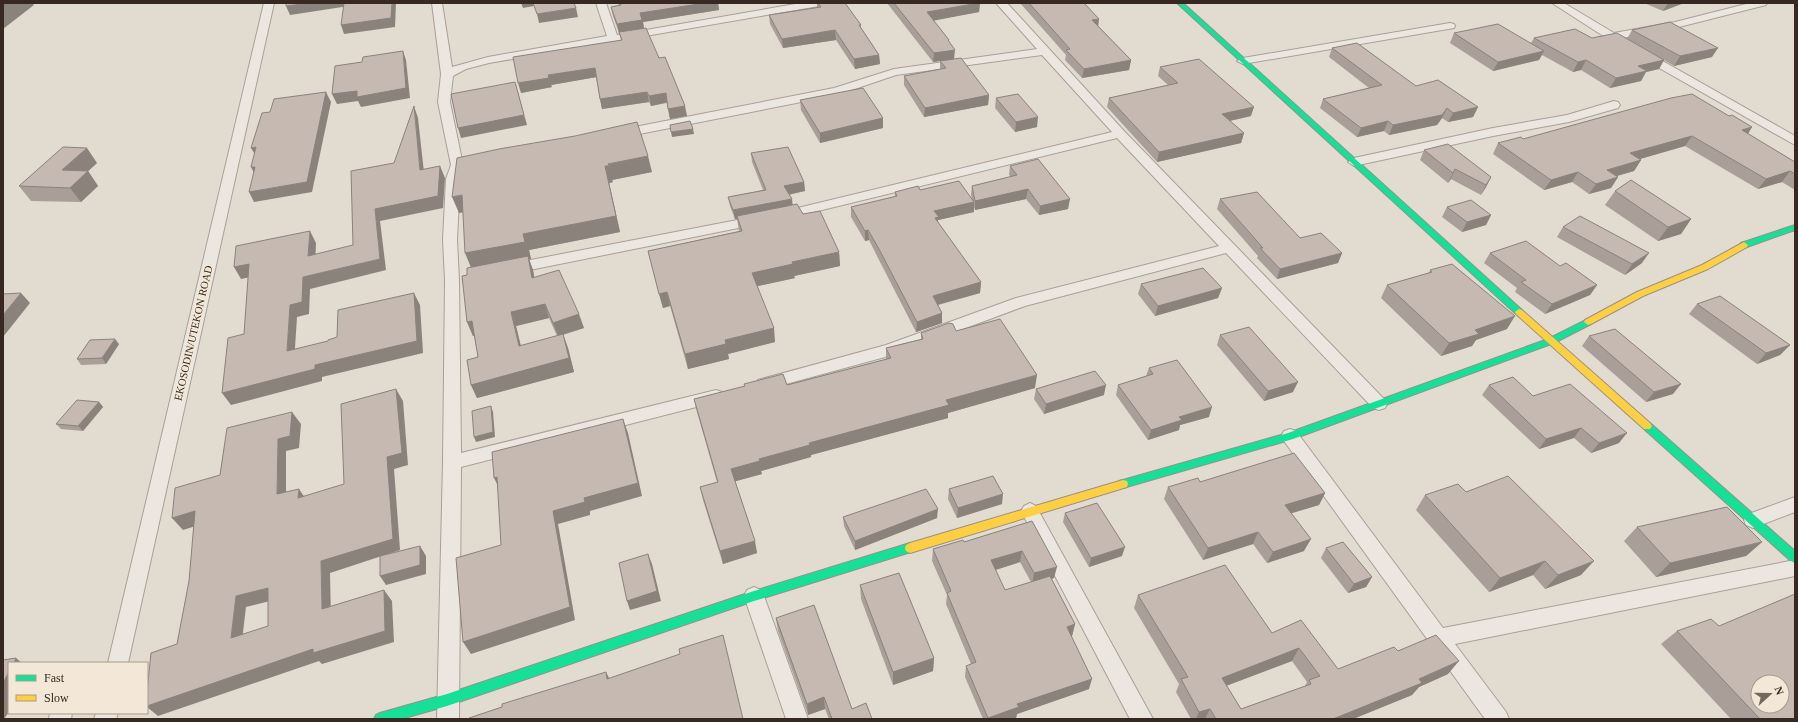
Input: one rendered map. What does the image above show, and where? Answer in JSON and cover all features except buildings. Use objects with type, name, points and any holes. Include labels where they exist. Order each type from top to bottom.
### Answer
[{"type":"street","name":"EKOSODIN/UTEKON ROAD","points":[[118,662],[268,3]]},
{"type":"street","points":[[437,3],[447,74],[444,102],[464,164],[453,179],[450,240],[452,280],[452,462],[447,700],[448,719]]},
{"type":"street","points":[[601,3],[613,39]]},
{"type":"street","points":[[447,74],[462,67],[488,60],[819,3]]},
{"type":"street","points":[[1001,3],[1120,134],[1379,404]]},
{"type":"street","points":[[1180,3],[1551,341],[1795,558]]},
{"type":"street","points":[[1557,3],[1612,37],[1795,141]]},
{"type":"street","points":[[1612,37],[1675,24],[1762,3]]},
{"type":"street","points":[[1243,61],[1450,26]]},
{"type":"street","points":[[608,136],[815,96],[837,91],[894,72],[1045,51]]},
{"type":"street","points":[[1354,162],[1493,132],[1569,118],[1614,105]]},
{"type":"street","points":[[499,271],[811,210],[1120,134]]},
{"type":"street","points":[[380,719],[447,700],[754,596],[1030,511],[1290,436],[1551,341],[1640,294],[1705,267],[1746,244],[1795,227]]},
{"type":"street","points":[[452,462],[890,350],[1022,302],[1228,248]]},
{"type":"street","points":[[452,280],[468,277]]},
{"type":"street","points":[[1290,436],[1498,719]]},
{"type":"street","points":[[1753,520],[1795,504]]},
{"type":"street","points":[[1030,511],[1142,719]]},
{"type":"street","points":[[1438,638],[1795,568]]},
{"type":"street","points":[[754,596],[796,719]]},
{"type":"traffic: fast","points":[[1180,3],[1519,312]]},
{"type":"traffic: fast","points":[[1744,245],[1795,227]]},
{"type":"traffic: fast","points":[[1123,484],[1290,436],[1551,341],[1588,322]]},
{"type":"traffic: fast","points":[[1647,426],[1795,558]]},
{"type":"traffic: fast","points":[[380,719],[447,700],[754,596],[910,548]]},
{"type":"traffic: slow","points":[[1588,322],[1640,294],[1705,267],[1744,245]]},
{"type":"traffic: slow","points":[[1519,312],[1647,426]]},
{"type":"traffic: slow","points":[[910,548],[1123,484]]}]
